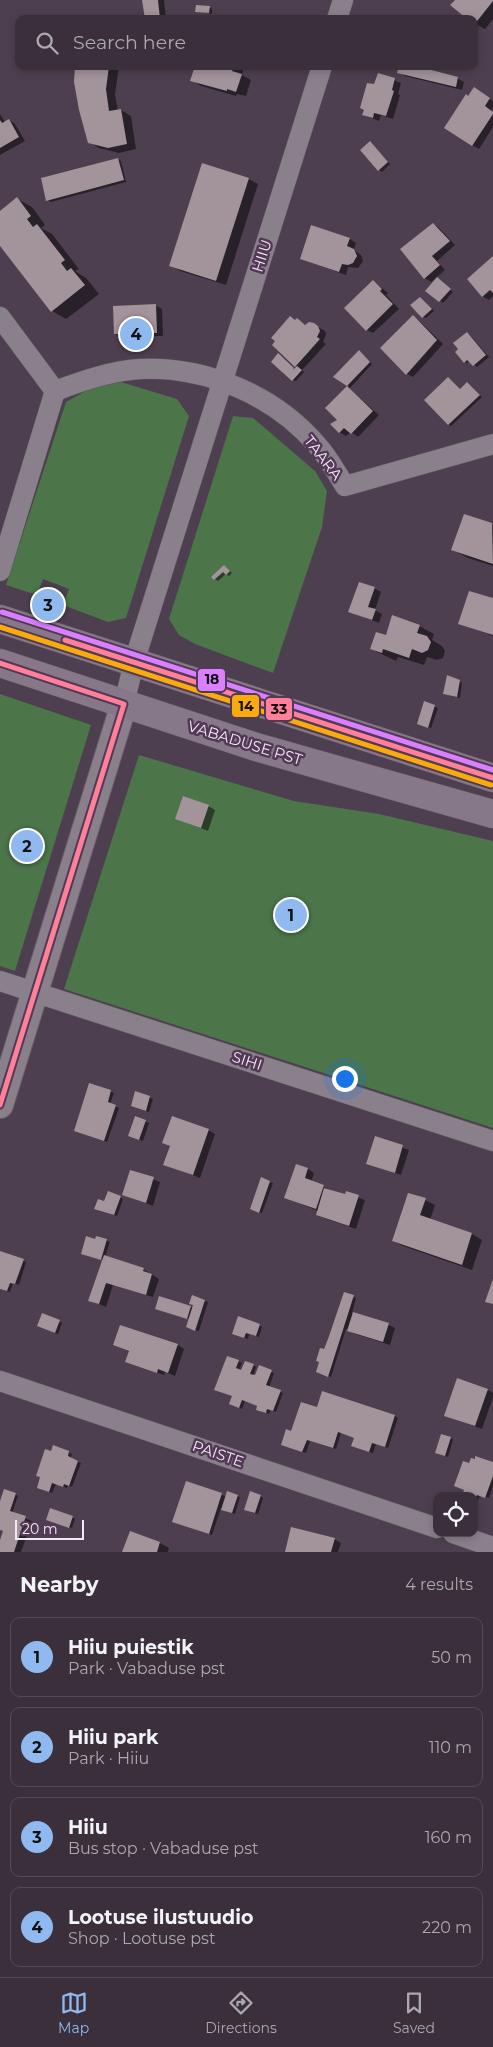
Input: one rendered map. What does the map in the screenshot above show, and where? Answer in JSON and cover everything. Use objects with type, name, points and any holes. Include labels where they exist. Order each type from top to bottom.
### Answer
[{"type":"highway","points":[[0,619],[493,778]]},
{"type":"highway","name":"VABADUSE PST","points":[[0,662],[256,747],[493,814]]},
{"type":"street","points":[[338,15],[343,0]]},
{"type":"street","name":"HIIU","points":[[0,1105],[124,704],[134,662],[321,70]]},
{"type":"street","points":[[0,317],[55,391]]},
{"type":"street","points":[[55,391],[88,378],[140,370],[182,371],[222,381]]},
{"type":"street","name":"TAARA","points":[[222,381],[252,394],[280,411],[317,445],[345,486],[493,444]]},
{"type":"street","points":[[0,570],[55,391]]},
{"type":"street","name":"SIHI","points":[[0,981],[493,1141]]},
{"type":"street","name":"PAISTE","points":[[0,1381],[433,1527]]},
{"type":"street","points":[[464,1537],[493,1547]]},
{"type":"green space","points":[[121,382],[177,399],[189,416],[126,618],[108,622],[63,605],[69,589],[43,579],[37,595],[6,585],[66,402],[91,388]]},
{"type":"green space","points":[[233,416],[253,418],[315,471],[327,491],[322,527],[273,673],[195,644],[179,635],[169,619]]},
{"type":"green space","points":[[0,694],[91,725],[15,971],[0,966]]},
{"type":"green space","points":[[139,755],[294,801],[379,814],[493,841],[493,1128],[64,989]]},
{"type":"building","points":[[142,0],[158,0],[160,15],[144,15]]},
{"type":"building","points":[[455,0],[493,0],[478,20],[478,15],[462,15],[450,5]]},
{"type":"building","points":[[196,5],[210,6],[209,13],[195,12]]},
{"type":"building","points":[[75,70],[108,70],[106,89],[109,111],[121,109],[127,144],[108,148],[88,143],[74,82]]},
{"type":"building","points":[[194,70],[232,70],[242,74],[236,92],[190,81]]},
{"type":"building","points":[[398,70],[431,70],[458,77],[456,87],[397,73]]},
{"type":"building","points":[[378,73],[395,78],[392,90],[394,91],[386,116],[374,113],[373,118],[362,115],[364,110],[360,108],[367,83],[374,84]]},
{"type":"building","points":[[474,87],[490,98],[485,106],[493,114],[472,146],[444,128],[466,94],[468,96]]},
{"type":"building","points":[[9,119],[19,137],[0,148],[0,120],[2,123]]},
{"type":"building","points":[[370,141],[388,162],[378,171],[360,150]]},
{"type":"building","points":[[118,158],[124,180],[46,201],[41,178]]},
{"type":"building","points":[[202,163],[249,178],[216,281],[169,266]]},
{"type":"building","points":[[17,197],[31,216],[27,219],[33,227],[37,224],[65,260],[61,263],[67,271],[71,268],[85,285],[51,312],[0,246],[0,211]]},
{"type":"building","points":[[433,223],[450,241],[432,256],[440,265],[424,279],[400,249]]},
{"type":"building","points":[[311,225],[350,238],[347,246],[354,249],[357,256],[353,263],[348,265],[342,264],[339,272],[300,259]]},
{"type":"building","points":[[493,256],[493,293],[490,290],[482,297],[467,279]]},
{"type":"building","points":[[437,277],[451,289],[439,302],[425,291]]},
{"type":"building","points":[[373,280],[382,289],[380,291],[393,304],[366,331],[344,308]]},
{"type":"building","points":[[420,297],[432,309],[422,318],[410,305]]},
{"type":"building","points":[[156,304],[157,333],[144,333],[130,345],[123,334],[114,334],[113,306]]},
{"type":"building","points":[[413,315],[437,340],[406,375],[380,348]]},
{"type":"building","points":[[290,316],[295,320],[297,318],[305,325],[309,322],[314,323],[320,331],[317,337],[320,339],[295,367],[272,345],[275,341],[271,338]]},
{"type":"building","points":[[467,332],[486,355],[473,366],[467,360],[464,363],[455,352],[458,349],[453,343]]},
{"type":"building","points":[[359,350],[370,362],[347,386],[333,377]]},
{"type":"building","points":[[278,353],[294,368],[293,370],[297,366],[302,370],[292,381],[271,362]]},
{"type":"building","points":[[448,377],[460,389],[467,382],[480,395],[448,425],[424,400]]},
{"type":"building","points":[[347,386],[373,411],[351,434],[344,428],[339,433],[330,424],[337,420],[325,408]]},
{"type":"building","points":[[464,514],[492,523],[493,564],[451,550]]},
{"type":"building","points":[[224,565],[230,571],[226,575],[223,572],[214,580],[211,577]]},
{"type":"building","points":[[359,582],[375,587],[368,607],[376,609],[372,620],[348,612]]},
{"type":"building","points":[[469,591],[493,598],[493,635],[458,624]]},
{"type":"building","points":[[392,615],[420,625],[417,633],[427,636],[431,642],[428,650],[422,653],[412,649],[409,658],[383,649],[382,653],[370,649],[376,632],[386,635]]},
{"type":"building","points":[[447,675],[460,680],[457,697],[443,694]]},
{"type":"building","points":[[424,701],[435,705],[428,728],[417,724]]},
{"type":"building","points":[[183,796],[209,805],[201,828],[175,819]]},
{"type":"building","points":[[89,1083],[111,1090],[108,1102],[116,1105],[104,1141],[74,1131]]},
{"type":"building","points":[[135,1091],[150,1096],[146,1111],[131,1106]]},
{"type":"building","points":[[135,1116],[146,1120],[139,1140],[128,1136]]},
{"type":"building","points":[[172,1116],[209,1129],[193,1175],[163,1165],[170,1146],[162,1143]]},
{"type":"building","points":[[375,1136],[403,1145],[395,1173],[366,1164]]},
{"type":"building","points":[[296,1164],[308,1168],[305,1178],[324,1185],[316,1209],[284,1198]]},
{"type":"building","points":[[130,1170],[154,1177],[146,1203],[122,1195]]},
{"type":"building","points":[[261,1177],[270,1181],[259,1213],[250,1209]]},
{"type":"building","points":[[324,1188],[345,1194],[346,1191],[359,1195],[349,1226],[316,1215]]},
{"type":"building","points":[[108,1191],[121,1196],[114,1215],[94,1209],[98,1199],[104,1201]]},
{"type":"building","points":[[408,1193],[426,1198],[420,1215],[472,1233],[462,1265],[392,1241]]},
{"type":"building","points":[[86,1236],[95,1239],[96,1236],[107,1239],[101,1260],[81,1254]]},
{"type":"building","points":[[0,1251],[24,1259],[15,1284],[10,1283],[7,1291],[0,1289]]},
{"type":"building","points":[[104,1255],[144,1268],[143,1271],[152,1274],[146,1295],[106,1283],[99,1304],[88,1301]]},
{"type":"building","points":[[493,1279],[493,1304],[485,1302]]},
{"type":"building","points":[[344,1292],[354,1295],[328,1377],[316,1372],[319,1362],[316,1361],[320,1348],[324,1349]]},
{"type":"building","points":[[192,1295],[205,1300],[195,1331],[186,1327],[193,1305],[189,1304]]},
{"type":"building","points":[[159,1296],[191,1306],[187,1319],[155,1309]]},
{"type":"building","points":[[353,1312],[389,1323],[383,1342],[347,1331]]},
{"type":"building","points":[[42,1313],[60,1320],[55,1333],[37,1326]]},
{"type":"building","points":[[238,1316],[260,1324],[256,1336],[246,1333],[244,1338],[232,1334]]},
{"type":"building","points":[[120,1325],[178,1344],[168,1373],[158,1369],[157,1373],[125,1362],[129,1351],[113,1345]]},
{"type":"building","points":[[227,1356],[239,1360],[236,1368],[241,1370],[245,1361],[254,1364],[250,1374],[255,1375],[259,1365],[272,1370],[266,1385],[281,1390],[273,1411],[267,1409],[266,1413],[256,1410],[257,1406],[242,1400],[239,1408],[229,1404],[232,1396],[214,1390]]},
{"type":"building","points":[[457,1378],[488,1389],[475,1426],[444,1416]]},
{"type":"building","points":[[322,1391],[395,1415],[385,1447],[372,1443],[369,1452],[351,1446],[354,1438],[338,1432],[333,1448],[307,1440],[302,1452],[281,1445],[286,1429],[291,1431],[301,1402],[317,1407]]},
{"type":"building","points":[[441,1434],[451,1437],[445,1456],[435,1453]]},
{"type":"building","points":[[53,1445],[69,1451],[68,1456],[78,1461],[69,1486],[64,1484],[63,1487],[52,1483],[49,1492],[37,1488],[40,1477],[36,1476],[45,1449],[51,1451]]},
{"type":"building","points":[[475,1456],[493,1462],[493,1476],[485,1498],[478,1495],[478,1492],[463,1492],[464,1490],[454,1486],[463,1461],[469,1463],[471,1458],[475,1459]]},
{"type":"building","points":[[186,1481],[222,1493],[209,1534],[172,1522]]},
{"type":"building","points":[[4,1489],[16,1493],[10,1511],[26,1516],[14,1552],[0,1552],[0,1540],[3,1531],[0,1530],[0,1501]]},
{"type":"building","points":[[227,1491],[238,1495],[232,1513],[221,1510]]},
{"type":"building","points":[[250,1491],[261,1495],[255,1513],[244,1510]]},
{"type":"building","points":[[50,1508],[73,1516],[69,1528],[46,1520]]},
{"type":"building","points":[[291,1527],[335,1538],[331,1552],[285,1552]]},
{"type":"building","points":[[130,1531],[160,1542],[157,1552],[122,1552]]},
{"type":"transit line","name":"18","points":[[2,612],[493,770]]},
{"type":"transit line","name":"14","points":[[0,627],[491,785]]},
{"type":"transit line","name":"33","points":[[65,640],[493,778]]},
{"type":"transit line","name":"33","points":[[0,663],[124,704],[0,1105]]},
{"type":"place","name":"Lootuse ilustuudio","points":[[136,334]]},
{"type":"place","name":"Hiiu","points":[[48,605]]},
{"type":"place","name":"Hiiu park","points":[[27,846]]},
{"type":"place","name":"Hiiu puiestik","points":[[291,915]]}]
